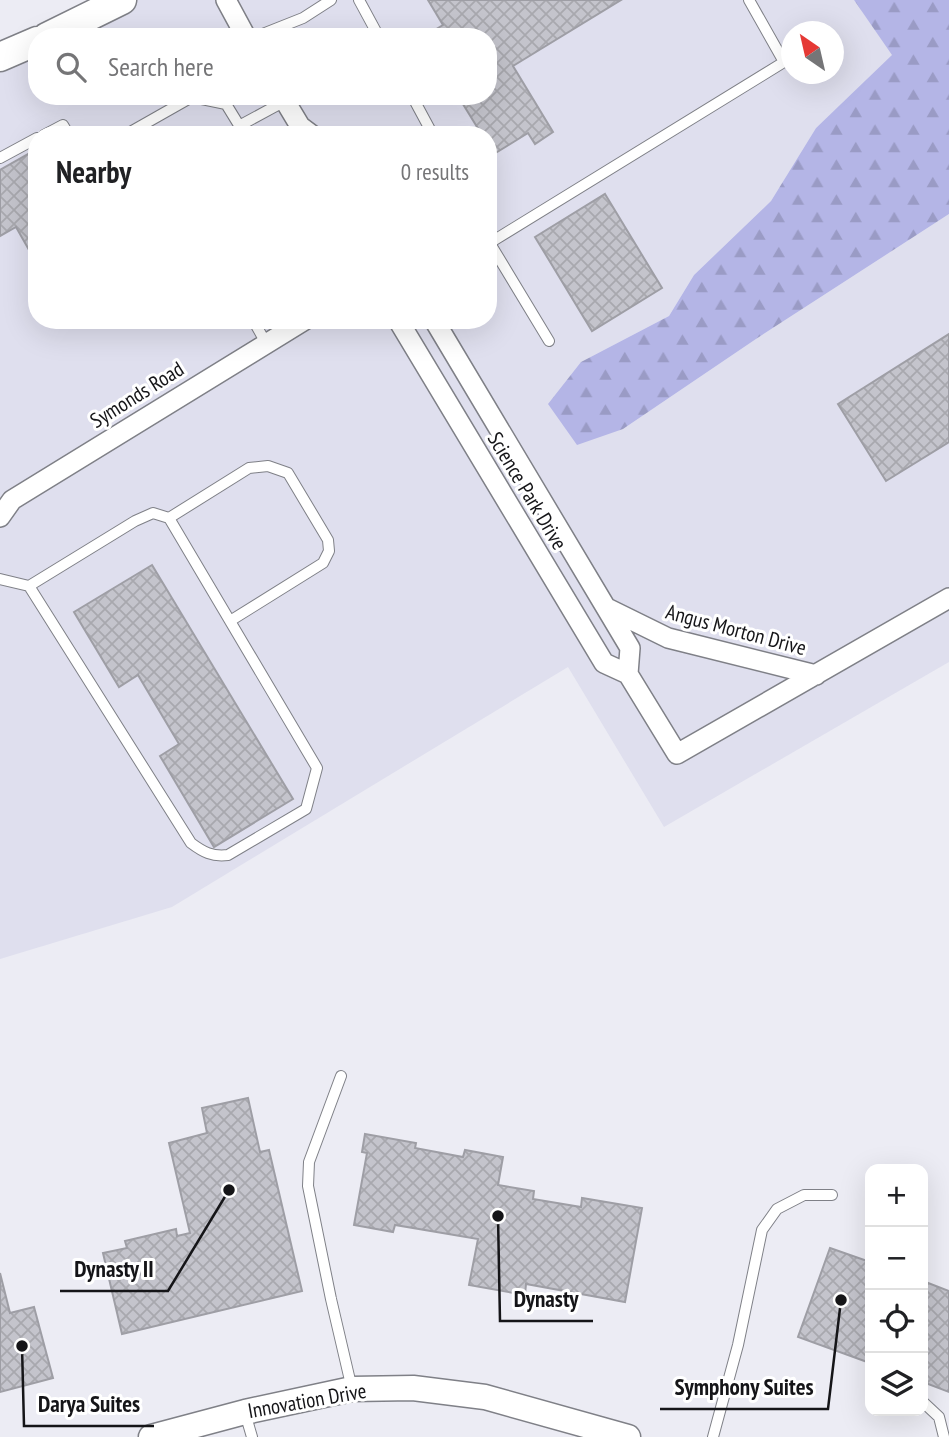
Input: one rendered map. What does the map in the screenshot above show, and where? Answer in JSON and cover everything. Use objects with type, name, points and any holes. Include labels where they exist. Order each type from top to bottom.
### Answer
[{"type":"main road","points":[[65,28],[122,0]]},
{"type":"main road","points":[[0,57],[28,45]]},
{"type":"street","points":[[226,0],[241,28]]},
{"type":"street","points":[[287,105],[300,126]]},
{"type":"street","name":"Symonds Road","points":[[0,517],[12,500],[289,329]]},
{"type":"street","name":"Science Park Drive","points":[[403,329],[604,663],[628,674],[677,754]]},
{"type":"street","name":"Science Park Drive","points":[[439,329],[630,648],[628,674]]},
{"type":"street","name":"Angus Morton Drive","points":[[677,754],[949,598]]},
{"type":"street","name":"Angus Morton Drive","points":[[607,608],[668,638],[816,675]]},
{"type":"street","name":"Innovation Drive","points":[[151,1437],[245,1412],[352,1389],[413,1388],[485,1396],[628,1437]]},
{"type":"lane","points":[[278,28],[303,18],[331,0]]},
{"type":"lane","points":[[359,0],[374,28]]},
{"type":"lane","points":[[497,237],[784,62],[749,0]]},
{"type":"lane","points":[[141,126],[178,105]]},
{"type":"lane","points":[[227,105],[240,126]]},
{"type":"lane","points":[[247,126],[274,105]]},
{"type":"lane","points":[[417,105],[428,126]]},
{"type":"lane","points":[[0,158],[28,143]]},
{"type":"lane","points":[[497,255],[549,341]]},
{"type":"lane","points":[[258,329],[266,342]]},
{"type":"lane","points":[[169,518],[249,468],[268,466],[288,473],[328,540],[329,551],[323,563],[230,621]]},
{"type":"lane","points":[[0,579],[29,586],[191,843],[202,852],[217,856],[228,855],[306,809],[317,768],[169,518],[153,513],[135,521],[29,586]]},
{"type":"lane","points":[[341,1076],[309,1162],[308,1186],[352,1389]]},
{"type":"lane","points":[[713,1437],[738,1345],[762,1230],[777,1209],[804,1195],[832,1195]]},
{"type":"lane","points":[[928,1407],[939,1417],[944,1437]]},
{"type":"lane","points":[[245,1412],[252,1437]]},
{"type":"shaded area","points":[[122,0],[854,0],[893,55],[816,128],[771,201],[694,275],[669,316],[581,362],[623,429],[949,214],[949,662],[664,827],[568,667],[172,907],[0,959],[0,57],[28,45],[28,105],[497,105],[497,28],[65,28]]},
{"type":"green space","points":[[854,0],[949,0],[949,214],[623,429],[577,445],[548,404],[581,362],[669,316],[694,275],[771,201],[816,128],[892,55]]},
{"type":"building","points":[[428,0],[621,0],[513,66],[553,132],[535,144],[528,133],[497,152],[497,126],[476,126],[464,105],[497,105],[497,28],[438,28],[443,25]]},
{"type":"building","points":[[28,154],[28,248],[16,227],[0,236],[0,170]]},
{"type":"building","points":[[605,194],[662,288],[592,331],[535,237]]},
{"type":"building","points":[[949,334],[949,442],[886,481],[838,404]]},
{"type":"building","points":[[152,565],[293,799],[214,847],[160,756],[179,744],[138,675],[119,687],[74,612]]},
{"type":"building","points":[[248,1098],[260,1152],[269,1150],[302,1291],[122,1334],[103,1253],[127,1248],[125,1241],[176,1229],[177,1236],[190,1233],[169,1143],[207,1133],[202,1108]]},
{"type":"building","points":[[365,1134],[416,1143],[415,1148],[463,1157],[465,1150],[503,1157],[498,1185],[534,1191],[533,1199],[581,1207],[582,1198],[642,1208],[625,1302],[526,1284],[525,1295],[469,1285],[478,1239],[395,1225],[393,1232],[354,1225],[367,1153],[362,1152]]},
{"type":"building","points":[[830,1248],[865,1260],[865,1361],[798,1337]]},
{"type":"building","points":[[0,1273],[10,1313],[34,1307],[53,1378],[0,1392]]},
{"type":"building","points":[[928,1283],[949,1291],[949,1392],[928,1384]]},
{"type":"place","name":"Dynasty II","points":[[229,1190]]},
{"type":"place","name":"Dynasty","points":[[498,1216]]},
{"type":"place","name":"Symphony Suites","points":[[841,1300]]},
{"type":"place","name":"Darya Suites","points":[[22,1346]]}]
